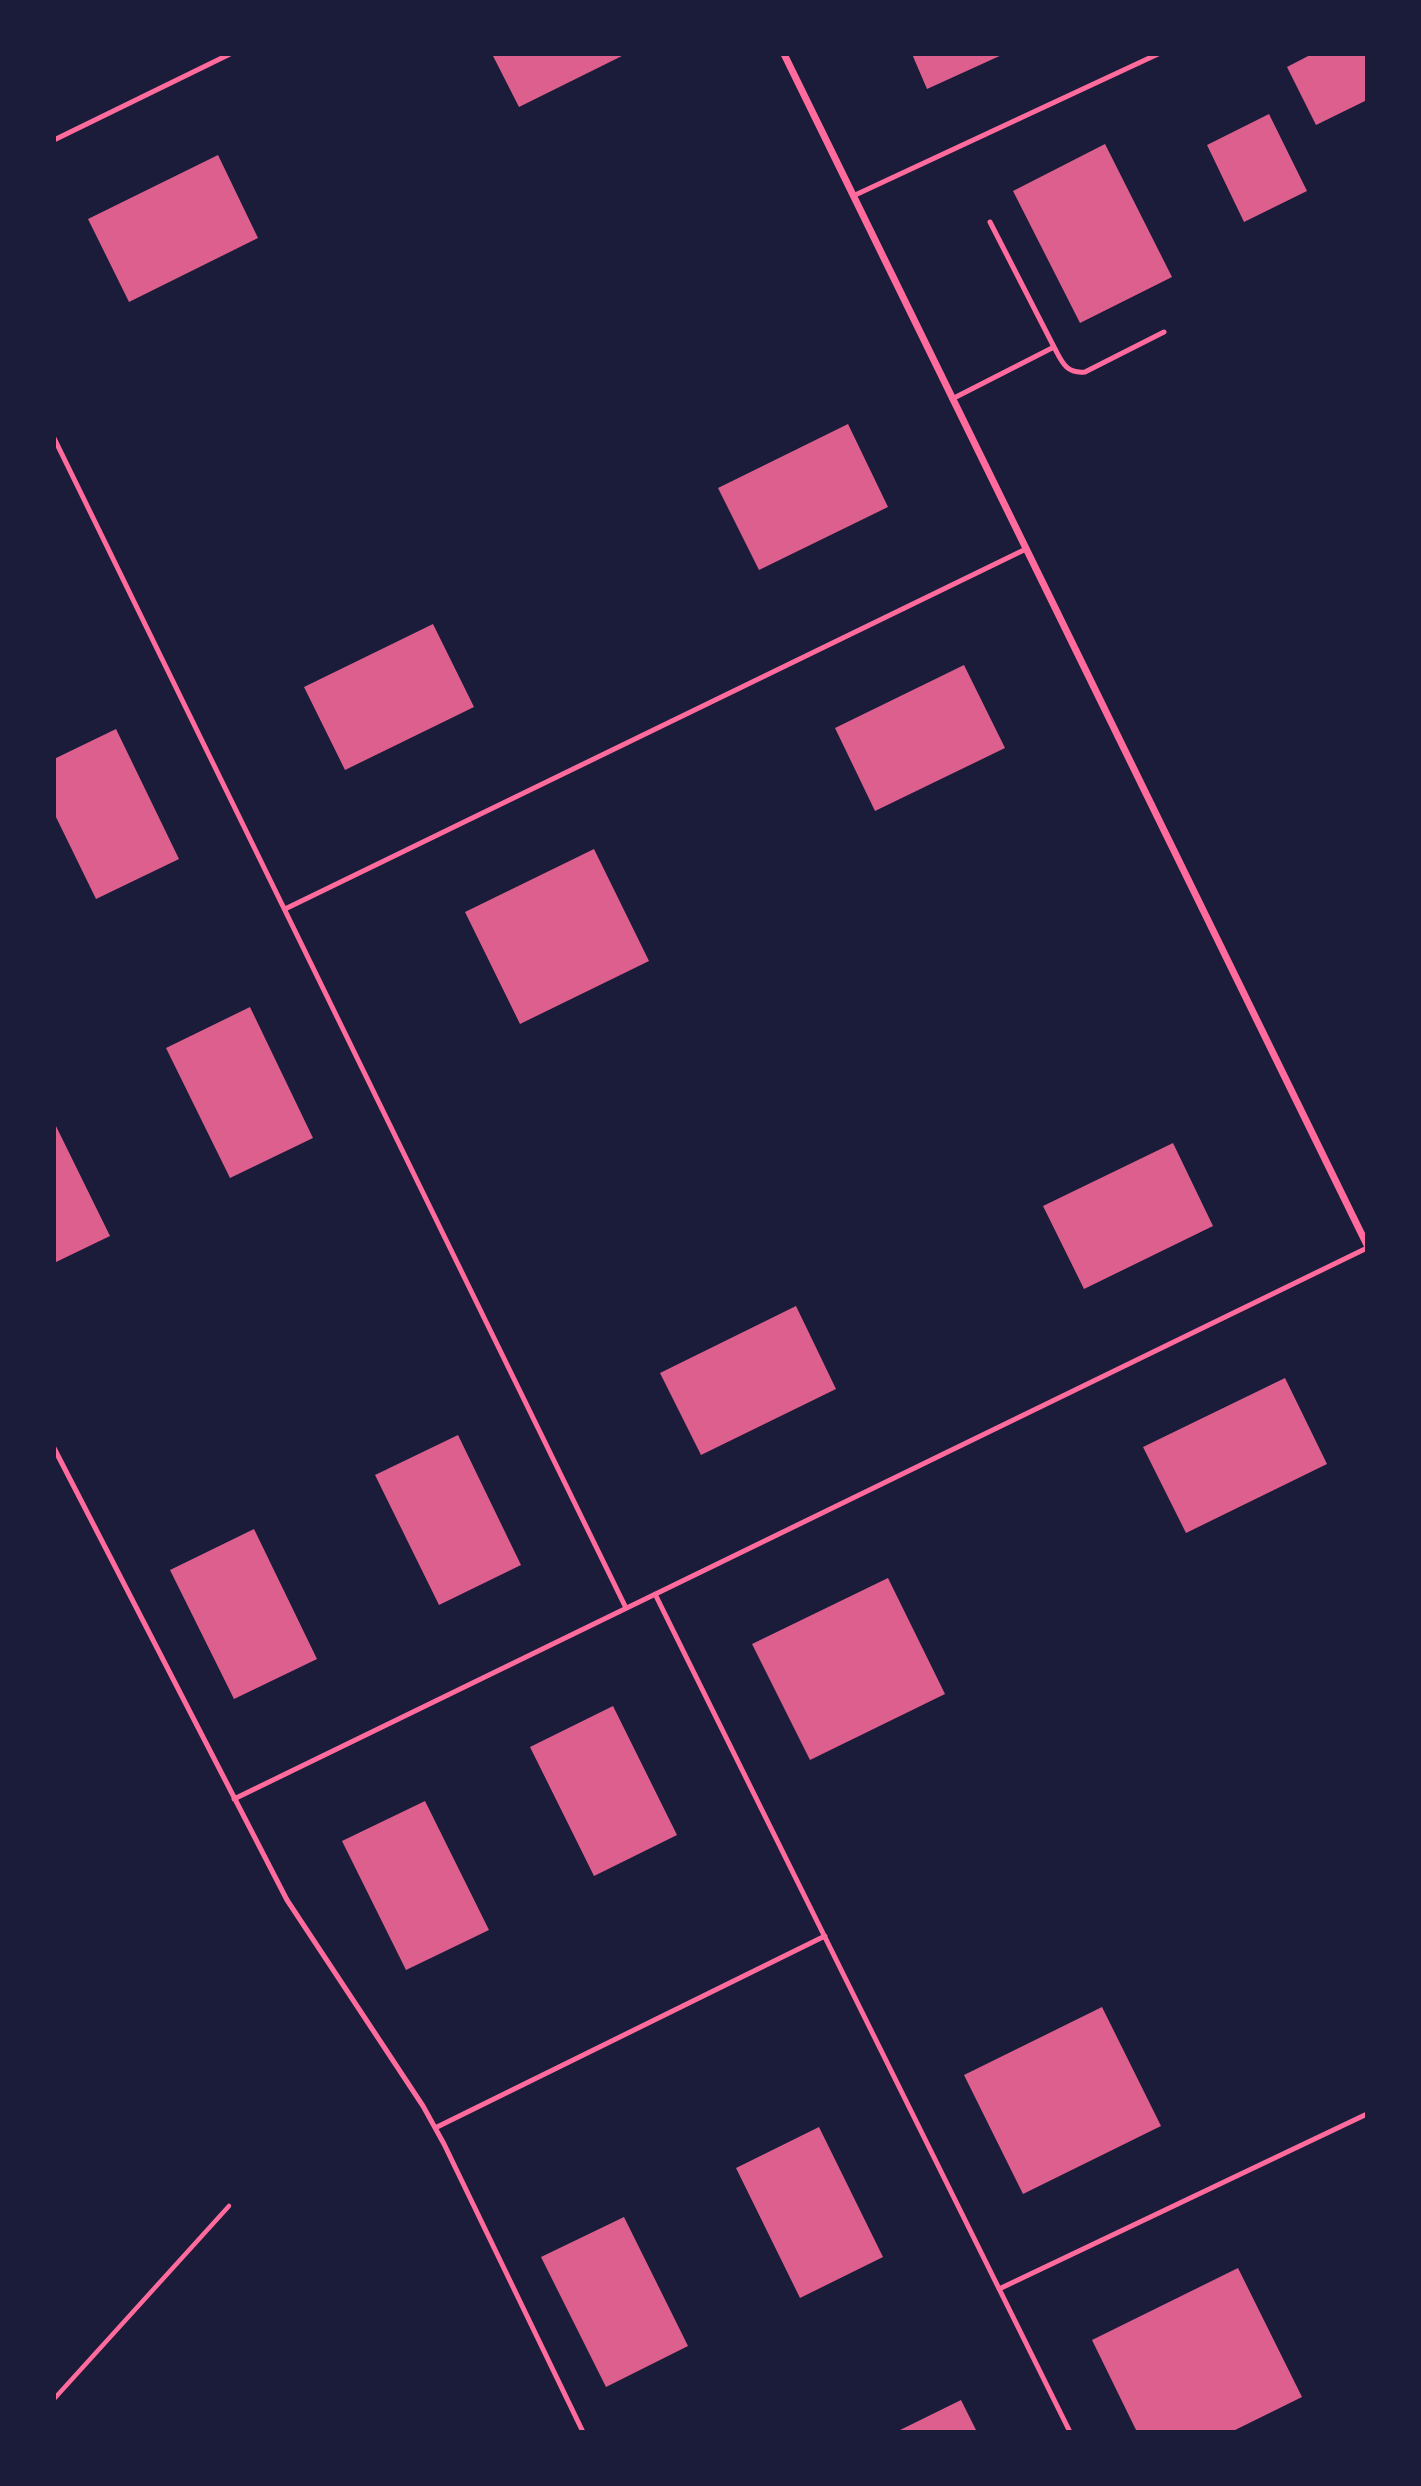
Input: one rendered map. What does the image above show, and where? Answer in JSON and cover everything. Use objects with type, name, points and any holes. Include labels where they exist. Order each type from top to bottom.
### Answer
[{"type":"street","points":[[784,54],[1367,1246]]},
{"type":"lane","points":[[54,140],[230,54]]},
{"type":"lane","points":[[853,196],[1158,54]]},
{"type":"lane","points":[[990,222],[1067,369],[1085,372],[1164,332]]},
{"type":"lane","points":[[953,399],[1054,347]]},
{"type":"lane","points":[[54,438],[626,1608]]},
{"type":"lane","points":[[285,909],[1026,549]]},
{"type":"lane","points":[[234,1799],[1367,1246]]},
{"type":"lane","points":[[54,1448],[287,1900],[435,2128],[583,2432]]},
{"type":"lane","points":[[655,1594],[1070,2432]]},
{"type":"lane","points":[[435,2128],[825,1936]]},
{"type":"lane","points":[[999,2289],[1367,2114]]},
{"type":"path","points":[[54,2399],[229,2206]]},
{"type":"building","points":[[492,54],[626,54],[519,107]]},
{"type":"building","points":[[912,54],[1004,54],[927,89]]},
{"type":"building","points":[[1312,54],[1367,54],[1367,100],[1316,125],[1287,67]]},
{"type":"building","points":[[1269,114],[1307,191],[1244,222],[1207,145]]},
{"type":"building","points":[[1105,144],[1172,277],[1080,323],[1013,191]]},
{"type":"building","points":[[218,155],[258,238],[129,302],[88,219]]},
{"type":"building","points":[[848,424],[888,507],[759,570],[718,488]]},
{"type":"building","points":[[433,624],[474,707],[345,770],[304,687]]},
{"type":"building","points":[[964,665],[1005,748],[875,811],[835,728]]},
{"type":"building","points":[[116,729],[179,859],[96,899],[54,813],[54,759]]},
{"type":"building","points":[[594,849],[649,961],[520,1024],[465,912]]},
{"type":"building","points":[[250,1007],[313,1138],[230,1178],[166,1048]]},
{"type":"building","points":[[54,1122],[110,1236],[54,1263]]},
{"type":"building","points":[[1173,1143],[1213,1226],[1084,1289],[1043,1206]]},
{"type":"building","points":[[796,1306],[836,1389],[701,1455],[660,1373]]},
{"type":"building","points":[[1285,1378],[1327,1464],[1186,1533],[1143,1447]]},
{"type":"building","points":[[458,1435],[521,1565],[439,1605],[375,1475]]},
{"type":"building","points":[[254,1529],[317,1659],[234,1699],[170,1570]]},
{"type":"building","points":[[888,1578],[945,1694],[810,1760],[752,1644]]},
{"type":"building","points":[[613,1706],[677,1835],[594,1876],[530,1747]]},
{"type":"building","points":[[425,1801],[489,1930],[406,1970],[342,1841]]},
{"type":"building","points":[[1102,2007],[1161,2126],[1023,2194],[964,2075]]},
{"type":"building","points":[[819,2127],[883,2257],[800,2298],[736,2168]]},
{"type":"building","points":[[624,2217],[688,2346],[606,2387],[541,2257]]},
{"type":"building","points":[[1238,2268],[1302,2397],[1231,2432],[1137,2432],[1092,2340]]},
{"type":"building","points":[[961,2400],[977,2432],[896,2432]]}]
